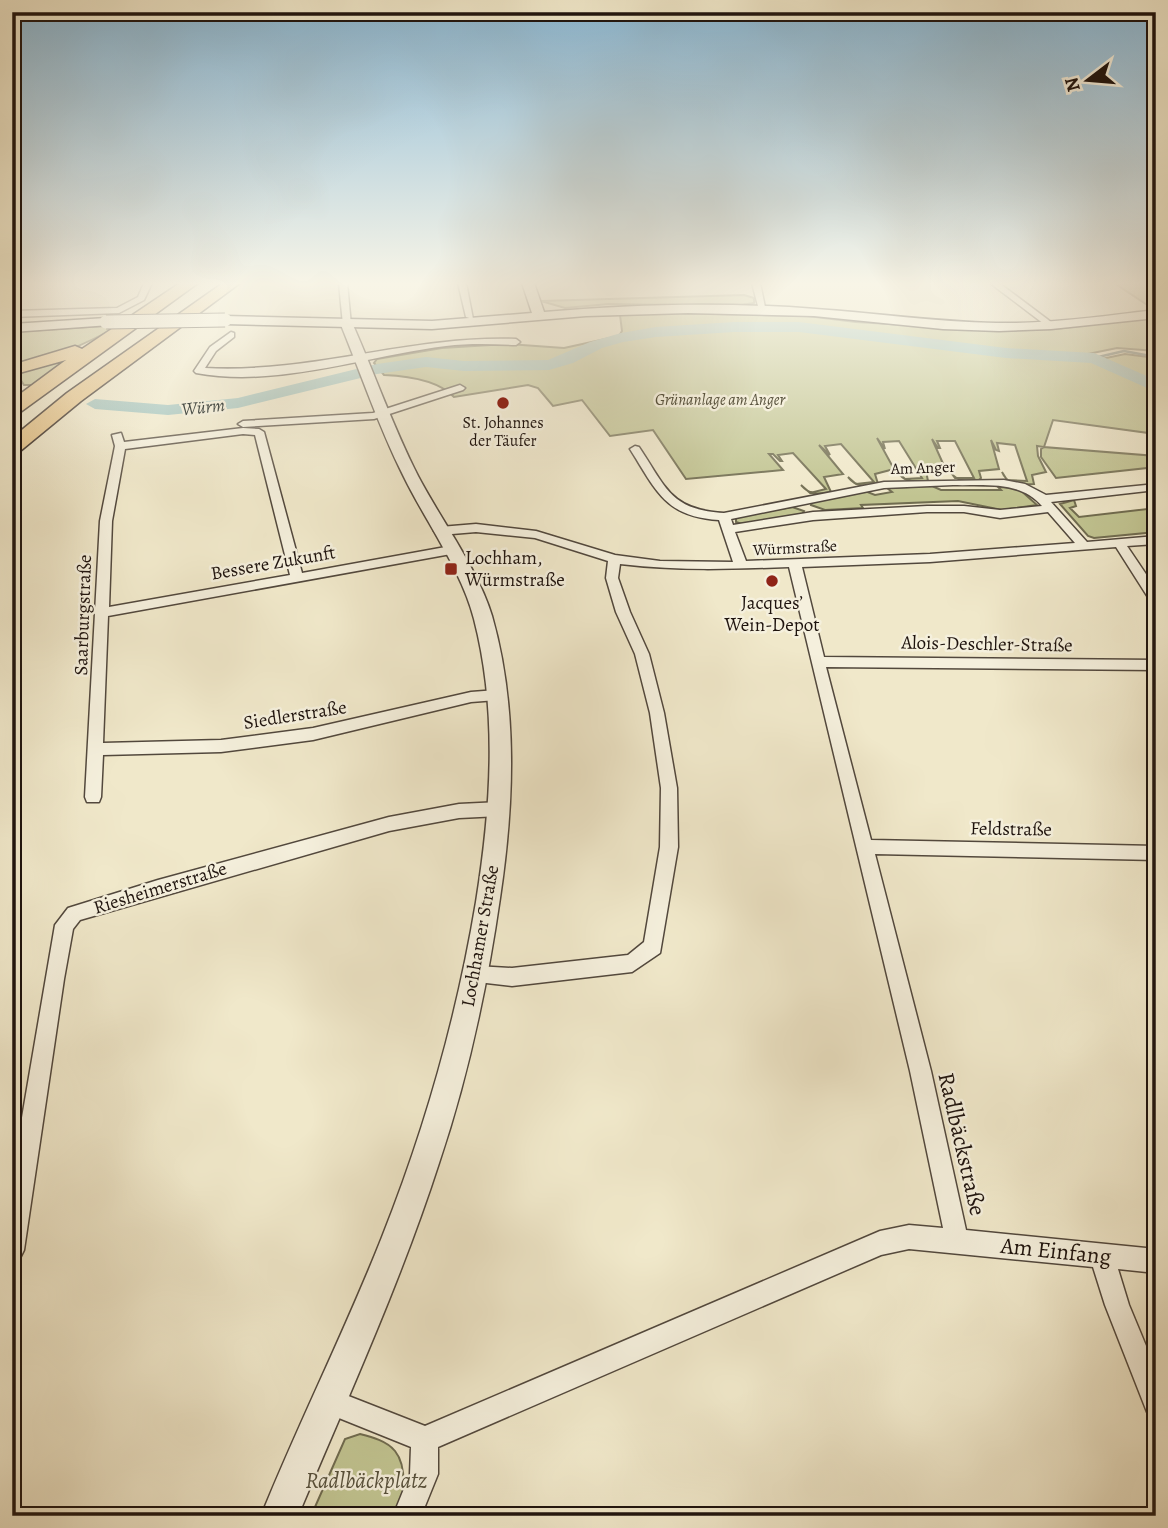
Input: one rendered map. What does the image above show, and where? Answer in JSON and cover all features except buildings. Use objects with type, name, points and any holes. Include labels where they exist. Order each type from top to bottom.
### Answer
[{"type":"highway","points":[[12,370],[63,354]]},
{"type":"highway","points":[[12,409],[80,354]]},
{"type":"highway","points":[[12,426],[107,354]]},
{"type":"highway","points":[[12,448],[132,354]]},
{"type":"highway","points":[[41,423],[143,354]]},
{"type":"highway","points":[[12,380],[18,386],[12,400]]},
{"type":"street","points":[[210,354],[199,371],[230,374],[272,373],[358,354]]},
{"type":"street","name":"Lochhamer Straße","points":[[279,1516],[414,1195],[435,1133],[475,975],[493,876],[500,809],[502,774],[497,695],[482,612],[403,461],[382,414],[364,354]]},
{"type":"street","points":[[208,426],[382,414],[460,388]]},
{"type":"street","name":"Saarburgstraße","points":[[93,797],[106,521],[118,441],[259,432],[271,467],[297,579]]},
{"type":"street","name":"Am Anger","points":[[635,449],[674,506],[693,515],[727,523],[927,509],[964,509],[1000,514],[1156,487]]},
{"type":"street","name":"Am Anger","points":[[727,523],[802,502],[884,485],[953,482],[1014,484],[1028,488],[1048,504],[1084,546]]},
{"type":"street","points":[[802,502],[813,516]]},
{"type":"street","points":[[727,523],[741,566]]},
{"type":"street","name":"Würmstraße","points":[[446,541],[476,528],[536,535],[614,559],[660,565],[741,566],[1156,540]]},
{"type":"street","name":"Bessere Zukunft","points":[[102,613],[297,579],[446,541]]},
{"type":"street","points":[[1120,544],[1156,599]]},
{"type":"street","points":[[475,975],[512,977],[632,963],[653,947],[669,847],[669,788],[657,713],[642,654],[623,612],[612,578],[614,559]]},
{"type":"street","name":"Radlbäckstraße","points":[[425,1439],[880,1243],[909,1237],[957,1241],[866,846],[817,662],[795,564]]},
{"type":"street","name":"Alois-Deschler-Straße","points":[[817,662],[1156,665]]},
{"type":"street","name":"Siedlerstraße","points":[[97,749],[221,746],[313,734],[471,697],[497,695]]},
{"type":"street","name":"Riesheimerstraße","points":[[12,1250],[54,979],[64,925],[74,914],[171,884],[388,824],[459,811],[500,809]]},
{"type":"street","name":"Feldstraße","points":[[866,846],[1156,853]]},
{"type":"street","name":"Am Einfang","points":[[957,1241],[1156,1261]]},
{"type":"street","points":[[1101,1256],[1117,1305],[1156,1403]]},
{"type":"street","points":[[328,1401],[425,1439],[424,1474],[407,1516]]},
{"type":"green space","points":[[12,354],[58,354],[40,360],[12,368]]},
{"type":"green space","points":[[76,354],[35,385],[24,385],[20,379],[12,377],[12,372]]},
{"type":"green space","name":"Grünanlage am Anger","points":[[405,354],[1032,354],[1092,361],[1127,354],[1156,358],[1156,434],[1053,420],[1044,447],[1037,446],[1038,456],[1046,472],[1032,475],[1034,484],[1008,480],[1027,481],[1015,445],[997,443],[999,451],[991,440],[999,469],[979,471],[981,478],[978,481],[957,478],[974,478],[955,441],[937,441],[938,448],[932,439],[945,468],[926,471],[928,481],[910,481],[905,479],[922,478],[899,441],[883,442],[885,449],[877,438],[894,469],[875,474],[878,484],[865,486],[857,484],[874,482],[841,444],[825,446],[830,455],[819,445],[843,474],[824,477],[831,492],[811,493],[826,489],[793,453],[778,455],[782,461],[769,454],[783,470],[686,479],[653,430],[610,436],[582,400],[553,406],[538,388],[528,385],[454,397],[431,383],[384,375],[374,363],[377,359]]},
{"type":"green space","points":[[1044,447],[1156,456],[1156,467],[1056,478],[1041,457],[1041,449]]},
{"type":"green space","points":[[932,486],[941,490],[1018,488],[1037,505],[1002,510],[958,501],[861,505],[863,508],[825,510],[811,505],[812,501],[865,491],[875,495],[892,492],[887,488]]},
{"type":"green space","points":[[1074,500],[1076,506],[1070,508],[1079,517],[1156,508],[1156,532],[1094,538],[1088,536],[1060,504]]},
{"type":"green space","points":[[792,507],[804,511],[802,515],[742,524],[736,522],[736,517]]},
{"type":"green space","name":"Radlbäckplatz","points":[[360,1434],[388,1445],[399,1458],[404,1483],[397,1516],[311,1516],[345,1439]]},
{"type":"waterway","name":"Würm","points":[[95,404],[168,410],[238,403],[377,369],[426,362],[464,366],[549,365],[578,354]]},
{"type":"waterway","name":"Würm","points":[[1029,354],[1094,358],[1156,387]]},
{"type":"waterway","name":"Würm","points":[[1094,358],[1110,354]]},
{"type":"waterway","name":"Würm","points":[[1142,354],[1156,357]]},
{"type":"place","name":"St. Johannes der Täufer","points":[[503,403]]},
{"type":"place","name":"Lochham, Würmstraße","points":[[451,569]]},
{"type":"place","name":"Jacques’ Wein-Depot","points":[[772,581]]}]
